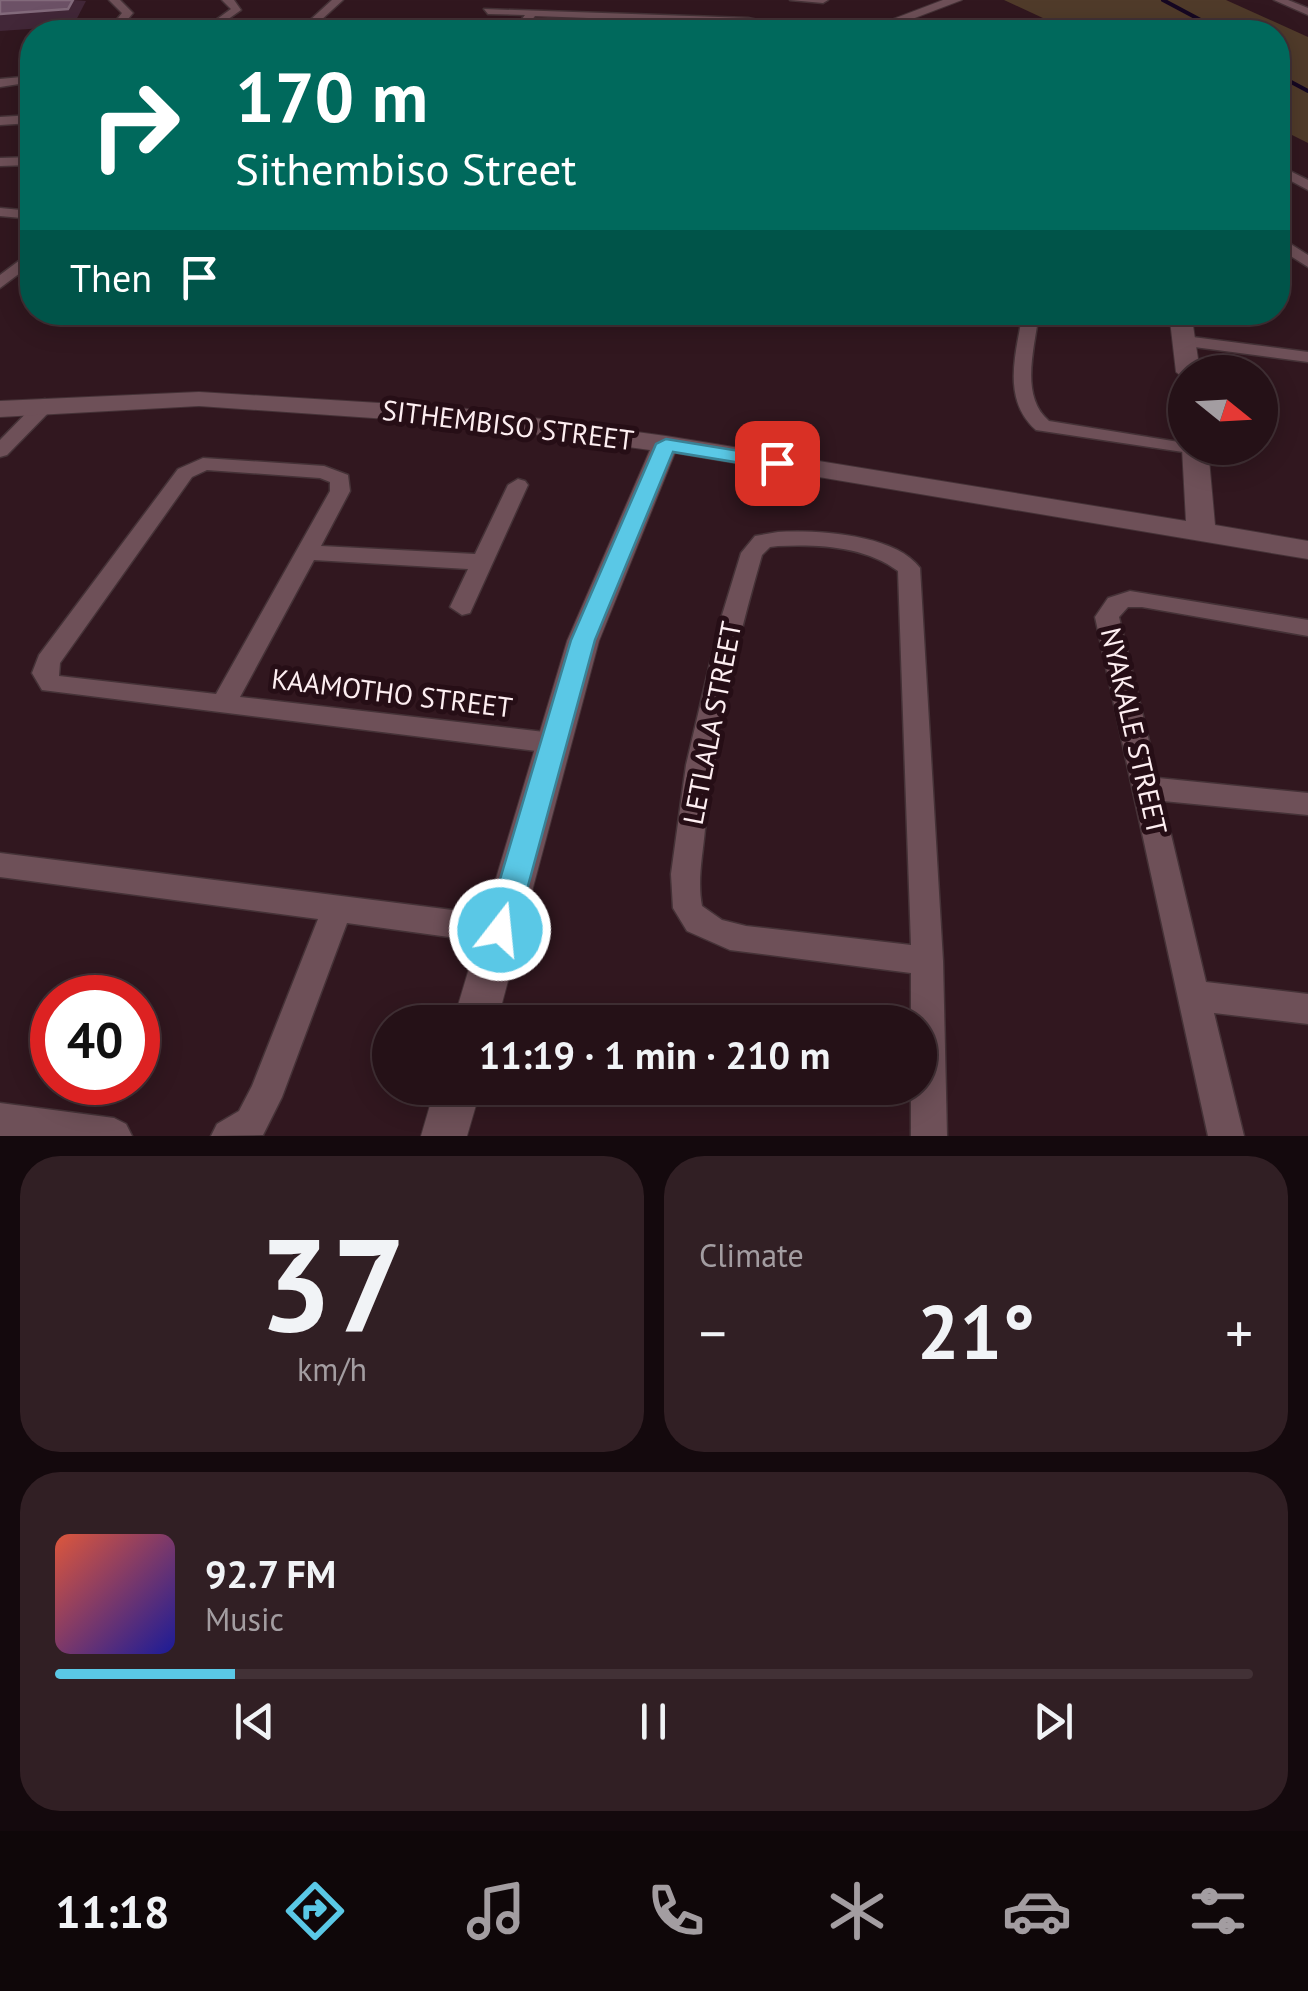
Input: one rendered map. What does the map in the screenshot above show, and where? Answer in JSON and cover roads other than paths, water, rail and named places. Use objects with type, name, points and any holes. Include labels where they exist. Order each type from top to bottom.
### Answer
[{"type":"street","points":[[114,0],[128,13],[122,20]]},
{"type":"street","points":[[221,20],[236,10],[227,0]]},
{"type":"street","points":[[316,20],[338,0]]},
{"type":"street","points":[[794,0],[824,0]]},
{"type":"street","points":[[899,20],[955,0]]},
{"type":"street","points":[[1279,0],[1308,12]]},
{"type":"street","points":[[488,11],[750,16],[765,20]]},
{"type":"street","points":[[526,20],[532,13]]},
{"type":"street","points":[[0,283],[20,266]]},
{"type":"street","points":[[1030,325],[1022,400],[1033,420],[1042,426],[1168,445]]},
{"type":"street","points":[[1182,325],[1186,355]]},
{"type":"street","points":[[1185,341],[1308,357]]},
{"type":"street","name":"SITHEMBISO STREET","points":[[0,409],[199,399],[366,407],[666,444],[1308,550]]},
{"type":"street","points":[[0,452],[45,405]]},
{"type":"street","points":[[480,1005],[583,640],[666,444]]},
{"type":"street","name":"KAAMOTHO STREET","points":[[224,703],[340,491],[341,479],[324,472],[217,464],[193,468],[179,479],[77,619],[44,673],[51,684],[553,743]]},
{"type":"street","points":[[1197,465],[1201,533]]},
{"type":"street","points":[[462,607],[518,485]]},
{"type":"street","name":"LETLALA STREET","points":[[927,961],[746,940],[710,928],[688,911],[685,890],[694,801],[719,657],[752,553],[763,541],[796,536],[886,552],[909,568],[927,961],[928,1136]]},
{"type":"street","points":[[305,552],[482,562]]},
{"type":"street","name":"NYAKALE STREET","points":[[1226,1136],[1107,617],[1110,607],[1126,598],[1308,628]]},
{"type":"street","points":[[1146,788],[1308,804]]},
{"type":"street","points":[[0,865],[500,930]]},
{"type":"street","points":[[229,1136],[251,1123],[265,1096],[337,908]]},
{"type":"street","points":[[1193,995],[1308,1008]]},
{"type":"street","points":[[444,1136],[453,1105]]},
{"type":"street","points":[[0,1120],[114,1136]]},
{"type":"waterway","points":[[1163,0],[1200,20]]},
{"type":"waterway","points":[[1290,81],[1308,91]]}]
